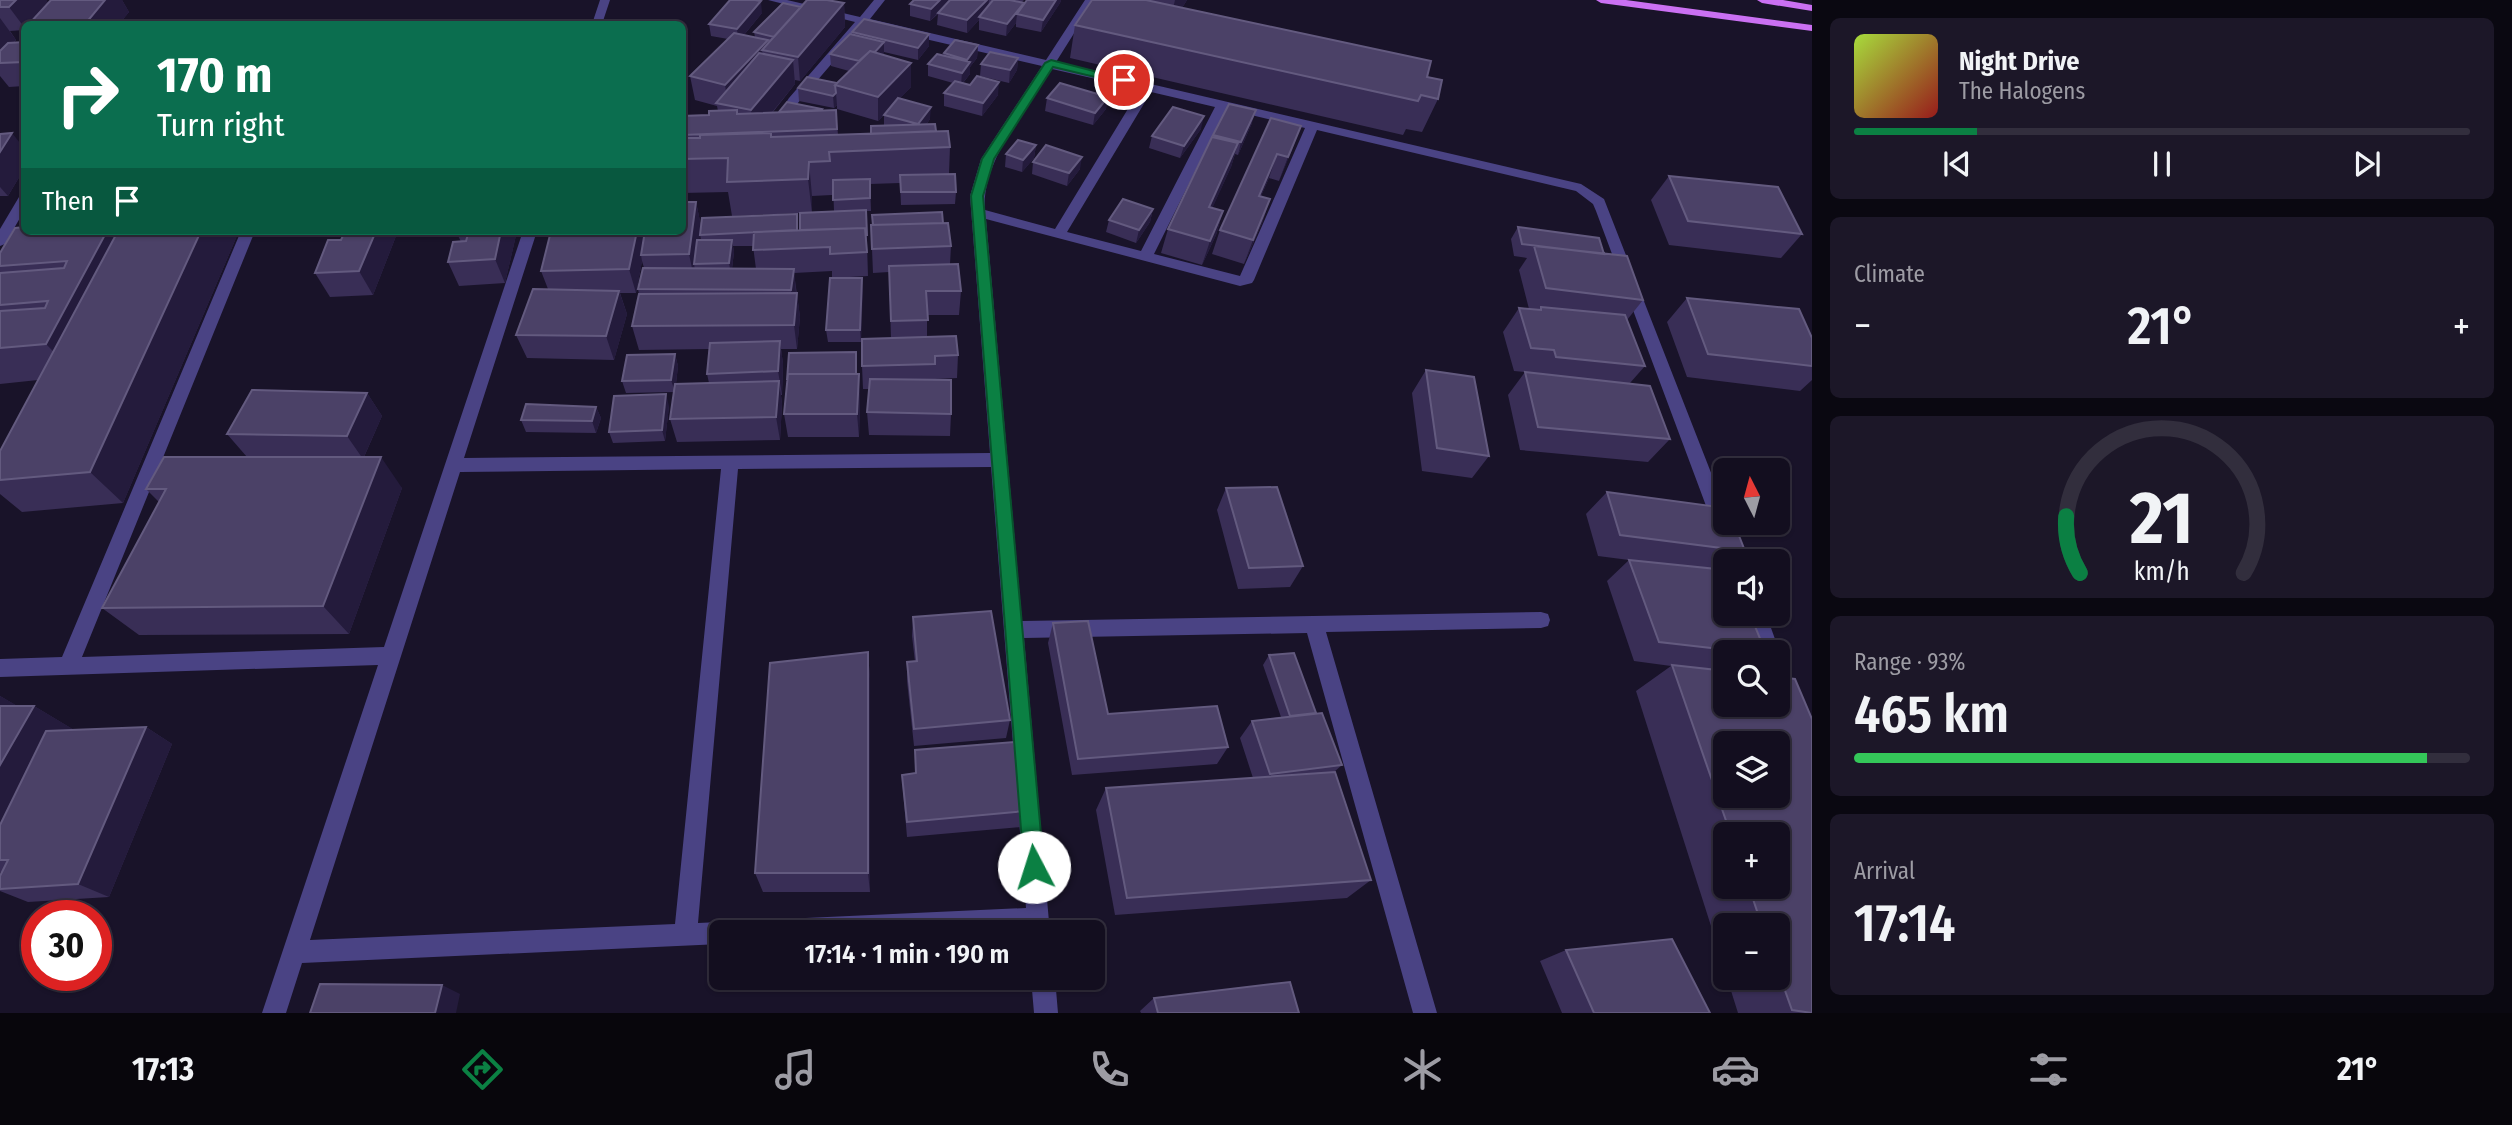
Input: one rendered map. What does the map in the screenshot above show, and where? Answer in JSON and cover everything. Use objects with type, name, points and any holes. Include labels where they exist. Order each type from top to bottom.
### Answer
[{"type":"main road","points":[[1601,0],[1812,28]]},
{"type":"main road","points":[[1762,0],[1812,8]]},
{"type":"street","points":[[598,21],[605,0]]},
{"type":"street","points":[[793,101],[880,0]]},
{"type":"street","points":[[1039,920],[978,213],[978,185],[988,159],[1090,0]]},
{"type":"street","points":[[781,3],[1051,63],[1581,188],[1599,202],[1731,549]]},
{"type":"street","points":[[1059,234],[1148,86]]},
{"type":"street","points":[[1145,257],[1223,103]]},
{"type":"street","points":[[978,213],[1240,281],[1247,280],[1313,124]]},
{"type":"street","points":[[0,215],[20,214]]},
{"type":"street","points":[[0,241],[20,214]]},
{"type":"street","points":[[68,666],[246,235]]},
{"type":"street","points":[[274,1013],[529,235]]},
{"type":"street","points":[[453,465],[999,460]]},
{"type":"street","points":[[685,934],[730,463]]},
{"type":"street","points":[[1015,630],[1541,620]]},
{"type":"street","points":[[1314,624],[1425,1013]]},
{"type":"street","points":[[0,668],[391,656]]},
{"type":"street","points":[[293,952],[709,933]]},
{"type":"street","points":[[1044,990],[1046,1013]]},
{"type":"building","points":[[0,0],[16,0],[9,7],[0,7]]},
{"type":"building","points":[[51,0],[105,0],[88,21],[32,21]]},
{"type":"building","points":[[730,0],[761,1],[737,29],[709,24]]},
{"type":"building","points":[[807,0],[844,3],[798,57],[762,50]]},
{"type":"building","points":[[914,0],[940,0],[931,9],[910,4]]},
{"type":"building","points":[[950,0],[987,0],[967,20],[938,13]]},
{"type":"building","points":[[993,0],[1024,3],[1007,24],[979,17]]},
{"type":"building","points":[[1027,0],[1056,0],[1043,20],[1017,14]]},
{"type":"building","points":[[1092,0],[1146,0],[1431,61],[1427,77],[1442,80],[1438,99],[1421,95],[1418,101],[1075,25]]},
{"type":"building","points":[[783,3],[801,7],[774,37],[754,32]]},
{"type":"building","points":[[864,19],[929,34],[918,48],[852,32]]},
{"type":"building","points":[[734,33],[768,40],[725,85],[690,76]]},
{"type":"building","points":[[850,34],[884,42],[875,52],[870,51],[859,61],[830,54]]},
{"type":"building","points":[[955,40],[978,45],[967,60],[944,53]]},
{"type":"building","points":[[21,42],[21,62],[0,63],[0,51],[8,43]]},
{"type":"building","points":[[870,51],[911,63],[878,97],[835,85]]},
{"type":"building","points":[[990,52],[1018,58],[1010,70],[981,64]]},
{"type":"building","points":[[759,53],[793,60],[751,110],[716,103]]},
{"type":"building","points":[[937,54],[970,62],[962,73],[928,64]]},
{"type":"building","points":[[1107,74],[1127,80],[1117,91],[1098,85]]},
{"type":"building","points":[[977,76],[999,82],[983,103],[944,93],[955,81],[970,85]]},
{"type":"building","points":[[807,77],[837,83],[836,93],[833,96],[798,88]]},
{"type":"building","points":[[1060,83],[1108,97],[1095,113],[1047,98]]},
{"type":"building","points":[[898,98],[931,107],[918,124],[884,115]]},
{"type":"building","points":[[787,102],[822,109],[779,112]]},
{"type":"building","points":[[1229,104],[1256,110],[1241,142],[1213,135]]},
{"type":"building","points":[[1173,107],[1204,116],[1184,146],[1152,136]]},
{"type":"building","points":[[737,110],[737,114],[836,110],[837,129],[686,135],[686,116],[709,115],[709,111]]},
{"type":"building","points":[[1271,118],[1301,126],[1288,157],[1277,154],[1259,196],[1270,199],[1253,240],[1220,230]]},
{"type":"building","points":[[935,124],[936,131],[871,134],[871,126]]},
{"type":"building","points":[[948,131],[950,147],[829,152],[830,161],[809,162],[808,179],[727,182],[728,158],[686,159],[686,138],[700,138],[700,135],[771,133],[771,137]]},
{"type":"building","points":[[12,133],[0,152],[0,134]]},
{"type":"building","points":[[1212,137],[1238,143],[1209,207],[1223,211],[1210,241],[1168,229]]},
{"type":"building","points":[[1018,140],[1036,145],[1023,160],[1006,154]]},
{"type":"building","points":[[1046,145],[1082,157],[1069,173],[1033,162]]},
{"type":"building","points":[[955,174],[956,192],[901,192],[900,175]]},
{"type":"building","points":[[1669,176],[1778,187],[1802,234],[1688,221]]},
{"type":"building","points":[[870,179],[870,198],[833,200],[833,180]]},
{"type":"building","points":[[1123,199],[1153,209],[1139,230],[1109,220]]},
{"type":"building","points":[[686,202],[696,202],[689,254],[641,255],[644,235],[686,235]]},
{"type":"building","points":[[866,210],[867,235],[865,228],[800,230],[800,213]]},
{"type":"building","points":[[942,212],[943,223],[873,225],[872,215]]},
{"type":"building","points":[[797,214],[797,230],[700,235],[702,218]]},
{"type":"building","points":[[948,223],[951,246],[872,249],[871,225]]},
{"type":"building","points":[[21,227],[21,235],[105,235],[46,344],[0,348],[0,311],[45,308],[48,301],[0,305],[0,273],[64,268],[67,261],[0,266],[0,253],[15,228]]},
{"type":"building","points":[[1518,227],[1599,238],[1604,254],[1522,244]]},
{"type":"building","points":[[865,228],[867,252],[830,254],[830,247],[753,250],[754,232]]},
{"type":"building","points":[[116,235],[199,235],[90,472],[0,480],[0,451]]},
{"type":"building","points":[[343,235],[374,235],[359,271],[315,273],[328,240],[341,240]]},
{"type":"building","points":[[468,235],[500,235],[495,259],[448,262],[453,242],[466,241]]},
{"type":"building","points":[[550,235],[636,235],[629,269],[541,271]]},
{"type":"building","points":[[697,240],[732,240],[729,263],[694,264]]},
{"type":"building","points":[[1534,246],[1627,256],[1643,300],[1546,288]]},
{"type":"building","points":[[958,264],[961,291],[926,291],[928,320],[891,321],[889,266]]},
{"type":"building","points":[[643,268],[794,269],[791,290],[638,289]]},
{"type":"building","points":[[830,278],[862,278],[860,330],[826,330]]},
{"type":"building","points":[[533,289],[619,291],[606,336],[516,335]]},
{"type":"building","points":[[797,293],[794,325],[632,326],[639,294]]},
{"type":"building","points":[[1687,298],[1799,309],[1812,338],[1812,366],[1708,354]]},
{"type":"building","points":[[1541,307],[1625,315],[1645,366],[1556,357],[1554,350],[1531,348],[1519,308],[1541,310]]},
{"type":"building","points":[[956,336],[958,355],[935,356],[935,364],[862,366],[862,339]]},
{"type":"building","points":[[780,341],[778,371],[707,374],[710,343]]},
{"type":"building","points":[[856,352],[856,374],[788,374],[787,380],[789,353]]},
{"type":"building","points":[[675,354],[671,380],[622,381],[627,355]]},
{"type":"building","points":[[1426,370],[1474,377],[1489,456],[1437,448]]},
{"type":"building","points":[[1525,372],[1650,386],[1670,439],[1538,427]]},
{"type":"building","points":[[788,374],[859,374],[857,414],[784,414]]},
{"type":"building","points":[[870,379],[951,380],[951,414],[867,412]]},
{"type":"building","points":[[779,381],[776,417],[670,419],[675,384]]},
{"type":"building","points":[[252,390],[367,393],[347,436],[227,434]]},
{"type":"building","points":[[666,394],[662,430],[609,432],[614,396]]},
{"type":"building","points":[[526,404],[596,407],[592,421],[521,420]]},
{"type":"building","points":[[164,457],[381,457],[323,606],[102,608],[166,489],[146,489]]},
{"type":"building","points":[[1277,487],[1303,566],[1249,568],[1226,488]]},
{"type":"building","points":[[1607,492],[1713,506],[1713,536],[1739,536],[1744,549],[1729,549],[1620,535]]},
{"type":"building","points":[[1629,560],[1713,569],[1713,626],[1755,626],[1761,640],[1713,640],[1713,648],[1659,642]]},
{"type":"building","points":[[991,611],[1010,720],[914,729],[907,662],[917,661],[913,617]]},
{"type":"building","points":[[1088,621],[1108,714],[1217,706],[1228,747],[1078,759],[1053,623]]},
{"type":"building","points":[[868,652],[868,873],[755,873],[770,663]]},
{"type":"building","points":[[1294,653],[1316,713],[1290,716],[1269,655]]},
{"type":"building","points":[[1672,665],[1713,670],[1713,717],[1790,717],[1790,678],[1795,679],[1812,719],[1812,1013],[1792,1010],[1785,990],[1790,990],[1790,913],[1758,913],[1753,899],[1790,899],[1790,822],[1726,822],[1722,808],[1790,808],[1790,731],[1713,731],[1713,783]]},
{"type":"building","points":[[0,706],[34,706],[0,765]]},
{"type":"building","points":[[1322,713],[1342,765],[1270,774],[1252,721]]},
{"type":"building","points":[[146,727],[78,884],[0,889],[0,876],[8,860],[0,860],[0,825],[46,731]]},
{"type":"building","points":[[1014,742],[1025,811],[907,822],[902,775],[916,773],[915,750]]},
{"type":"building","points":[[1335,772],[1371,880],[1127,898],[1106,788]]},
{"type":"building","points":[[1672,939],[1710,1013],[1594,1013],[1566,950]]},
{"type":"building","points":[[1290,982],[1299,1013],[1158,1013],[1154,998]]},
{"type":"building","points":[[320,984],[442,985],[435,1013],[310,1013]]},
{"type":"route","points":[[1034,867],[978,185],[988,159],[1051,63],[1124,80]]}]
